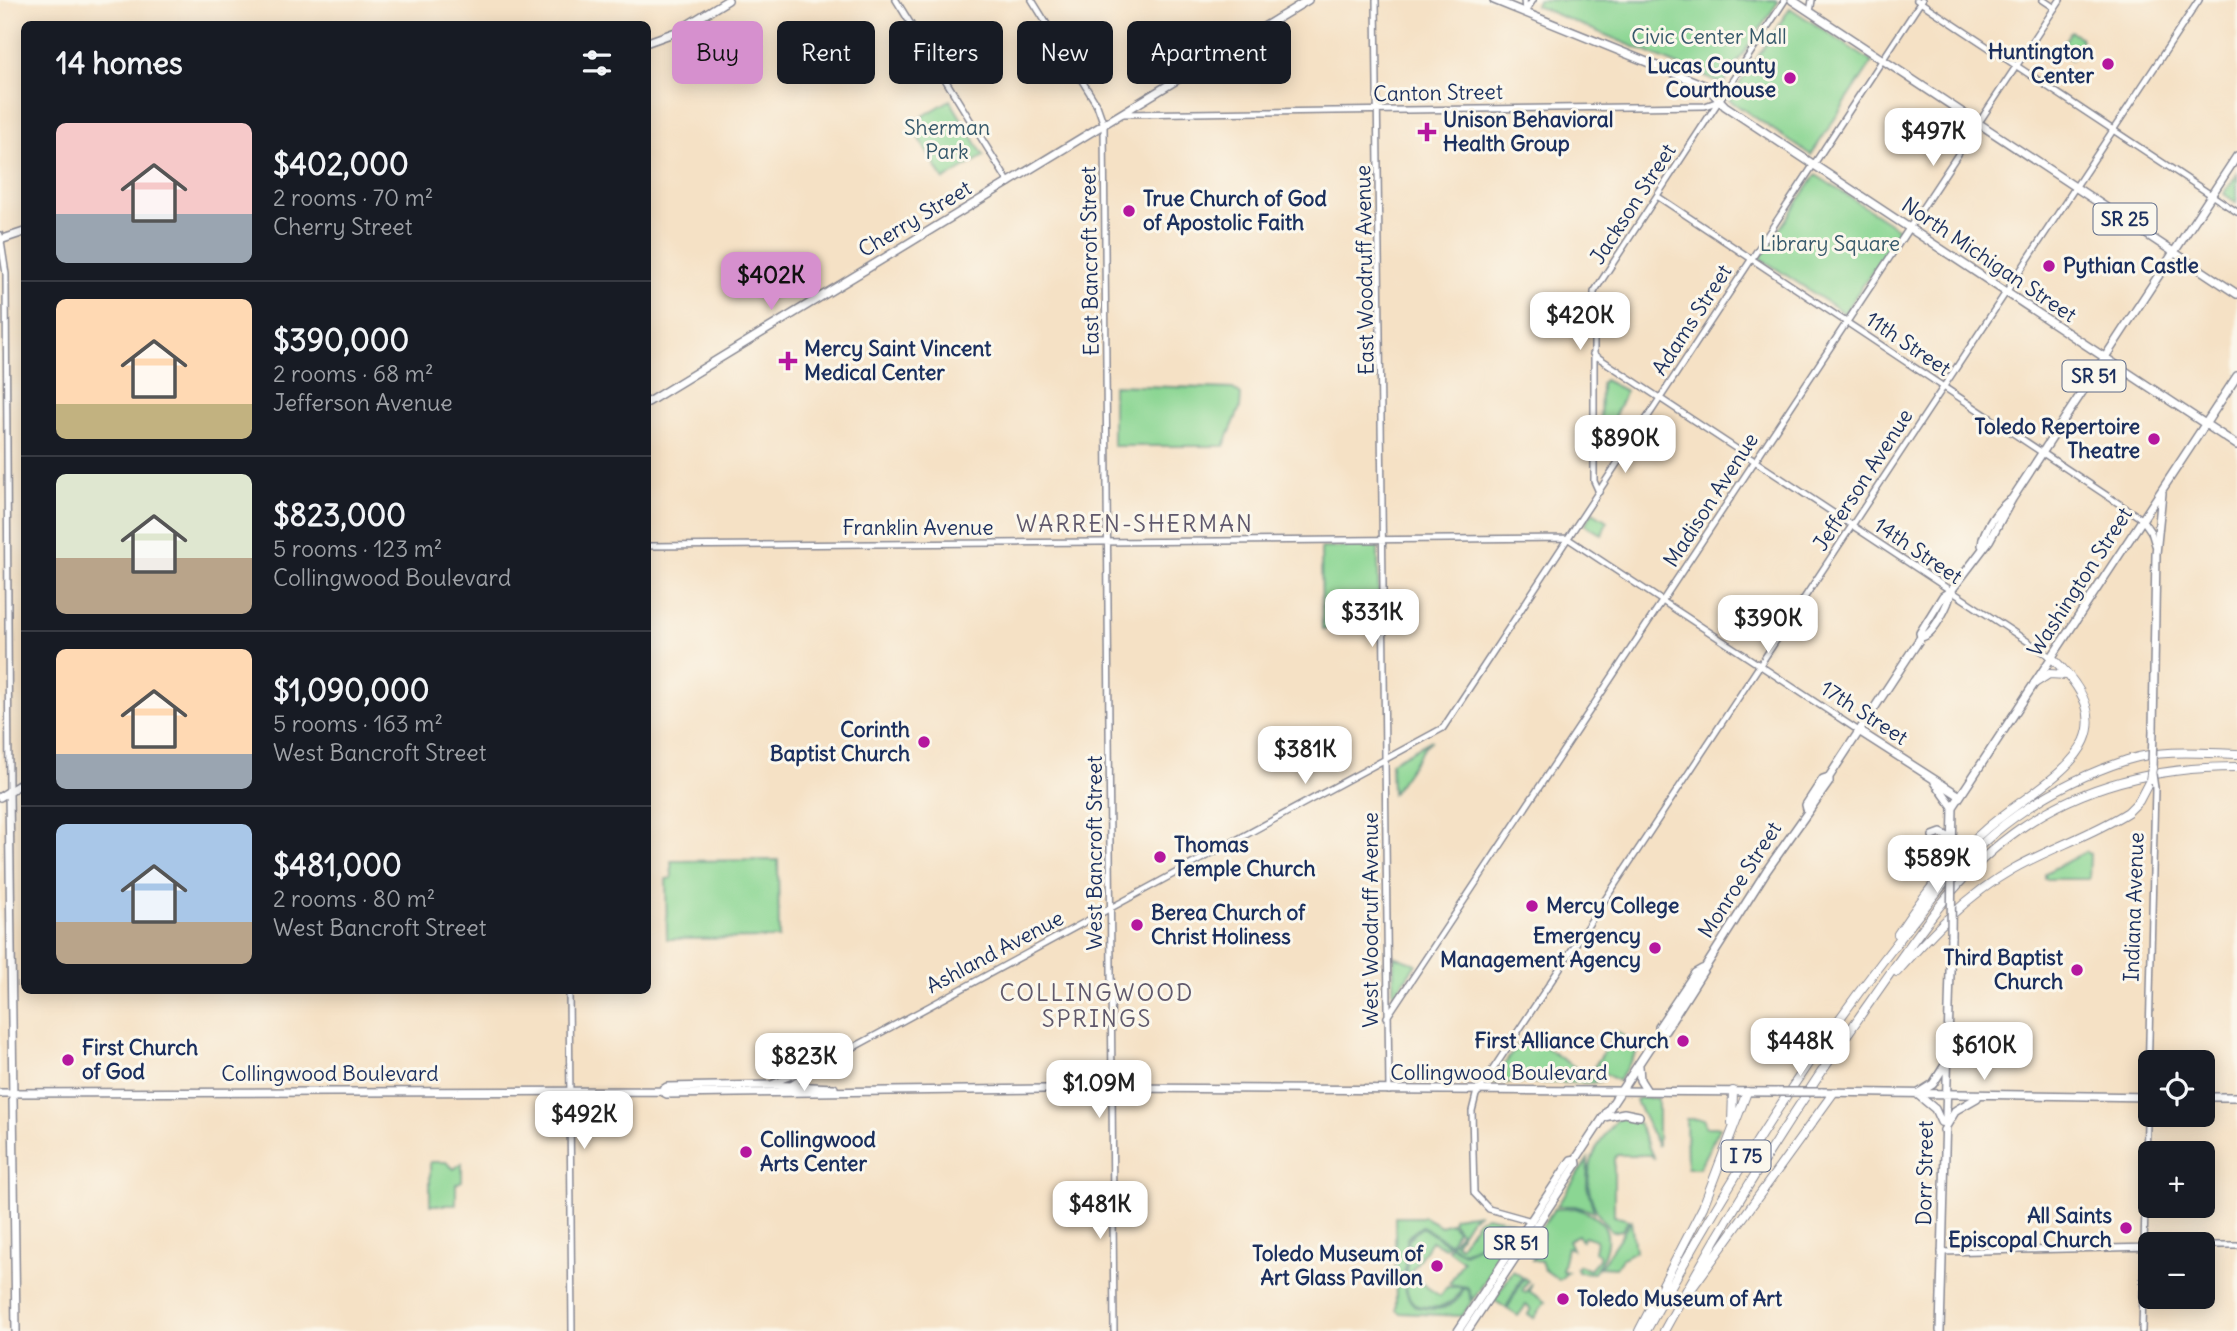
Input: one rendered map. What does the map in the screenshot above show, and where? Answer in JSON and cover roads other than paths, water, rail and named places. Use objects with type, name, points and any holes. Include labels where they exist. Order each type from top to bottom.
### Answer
[{"type":"highway","points":[[1860,990],[1903,925],[1958,855],[1986,829],[2056,777],[2078,754],[2088,720],[2085,701],[2074,680],[2051,657]]},
{"type":"highway","points":[[2035,683],[2054,673],[2074,680]]},
{"type":"highway","name":"I 75","points":[[1646,1331],[1732,1177],[1860,990],[1941,887],[1991,836],[2031,806],[2065,786],[2130,759],[2172,753],[2237,754]]},
{"type":"highway","name":"I 75","points":[[1664,1331],[1749,1181],[1873,997],[1965,876],[2020,829],[2043,813],[2081,794],[2123,780],[2193,768],[2237,767]]},
{"type":"highway","points":[[1873,997],[1938,926],[1972,896],[2022,864],[2128,812],[2152,784],[2152,768]]},
{"type":"highway","points":[[1732,1131],[1733,1091]]},
{"type":"highway","points":[[1639,1331],[1703,1207],[1747,1091]]},
{"type":"highway","points":[[1682,1299],[1694,1288],[1834,1092]]},
{"type":"main road","points":[[651,41],[676,32],[728,0]]},
{"type":"main road","name":"Cherry Street","points":[[651,400],[1308,0]]},
{"type":"main road","name":"North Michigan Street","points":[[1494,0],[1698,81],[1713,92],[1719,101],[2237,445]]},
{"type":"main road","name":"SR 25","points":[[1792,0],[2237,294]]},
{"type":"main road","name":"Monroe Street","points":[[1467,1331],[1571,1160],[1576,1159],[1623,1091],[1659,1033],[1659,1027],[1695,973],[1702,969],[1807,809],[1823,791],[1829,777],[1920,637],[1927,635],[1950,601],[1951,591],[1982,545],[1989,541],[2012,499],[2237,156]]},
{"type":"main road","points":[[0,238],[21,233]]},
{"type":"main road","name":"Washington Street","points":[[1953,807],[2237,376]]},
{"type":"main road","points":[[2152,768],[2159,508],[2165,484]]},
{"type":"main road","name":"17th Street","points":[[1859,731],[1960,796]]},
{"type":"main road","name":"17th Street","points":[[1934,779],[1953,807]]},
{"type":"main road","points":[[0,797],[21,784]]},
{"type":"main road","points":[[9,791],[16,1331]]},
{"type":"main road","name":"Dorr Street","points":[[1940,1331],[1953,807]]},
{"type":"main road","points":[[1933,836],[1943,834],[1952,839]]},
{"type":"main road","points":[[1944,1130],[1935,1109],[1917,1094],[1933,1084],[1947,1061]]},
{"type":"main road","points":[[1640,1063],[1640,1080],[1647,1091]]},
{"type":"main road","name":"Collingwood Boulevard","points":[[0,1093],[661,1091],[667,1094],[769,1085],[847,1090]]},
{"type":"main road","name":"Collingwood Boulevard","points":[[710,1090],[772,1094],[847,1090],[1112,1088],[1778,1091],[2138,1097]]},
{"type":"main road","points":[[1944,1130],[1961,1106],[1983,1096]]},
{"type":"main road","points":[[2215,1097],[2237,1097]]},
{"type":"main road","points":[[1604,1117],[1624,1113],[1639,1116]]},
{"type":"main road","name":"Monroe Street","points":[[1458,1331],[1535,1222]]},
{"type":"street","points":[[896,0],[1009,183]]},
{"type":"street","name":"East Bancroft Street","points":[[1032,0],[1097,105],[1104,125],[1109,542]]},
{"type":"street","name":"East Woodruff Avenue","points":[[1376,0],[1384,540]]},
{"type":"street","points":[[1524,0],[1525,12]]},
{"type":"street","points":[[1525,12],[1533,0]]},
{"type":"street","name":"Jackson Street","points":[[1599,492],[1594,481],[1594,292],[1785,0]]},
{"type":"street","points":[[1810,12],[1812,0]]},
{"type":"street","points":[[2043,0],[2055,8]]},
{"type":"street","name":"Madison Avenue","points":[[1387,1017],[2060,0]]},
{"type":"street","name":"Jefferson Avenue","points":[[1535,1222],[1494,1211],[1480,1203],[1472,1181],[1472,1106],[1479,1090],[2199,0]]},
{"type":"street","points":[[1920,1],[2237,212]]},
{"type":"street","name":"Adams Street","points":[[1443,728],[1920,1]]},
{"type":"street","points":[[1147,99],[1157,111]]},
{"type":"street","name":"Canton Street","points":[[1122,114],[1157,111],[1705,106],[1719,101]]},
{"type":"street","name":"11th Street","points":[[1657,196],[2142,519]]},
{"type":"street","points":[[0,238],[6,274],[9,791]]},
{"type":"street","name":"14th Street","points":[[1593,354],[2051,657]]},
{"type":"street","points":[[2142,519],[2151,532],[2157,554]]},
{"type":"street","name":"Franklin Avenue","points":[[651,546],[1567,538]]},
{"type":"street","name":"17th Street","points":[[1567,538],[1859,731]]},
{"type":"street","name":"West Woodruff Avenue","points":[[1384,540],[1389,1091]]},
{"type":"street","name":"West Bancroft Street","points":[[1109,542],[1114,1331]]},
{"type":"street","name":"Ashland Avenue","points":[[772,1094],[1443,728]]},
{"type":"street","name":"Indiana Avenue","points":[[2149,1050],[2152,784]]},
{"type":"street","points":[[569,994],[572,1331]]},
{"type":"street","name":"Ashland Avenue","points":[[769,1085],[821,1065]]},
{"type":"street","name":"Indiana Avenue","points":[[2147,1232],[2149,1127]]},
{"type":"street","points":[[2215,1245],[2237,1245]]},
{"type":"street","points":[[1941,1252],[2138,1247]]},
{"type":"street","name":"Indiana Avenue","points":[[2142,1331],[2143,1309]]},
{"type":"place","name":"Huntington Center","points":[[2108,64]]},
{"type":"place","name":"Lucas County Courthouse","points":[[1790,78]]},
{"type":"place","name":"Unison Behavioral Health Group","points":[[1427,132]]},
{"type":"place","name":"True Church of God of Apostolic Faith","points":[[1129,211]]},
{"type":"place","name":"Pythian Castle","points":[[2049,266]]},
{"type":"place","name":"Mercy Saint Vincent Medical Center","points":[[788,361]]},
{"type":"place","name":"Toledo Repertoire Theatre","points":[[2154,439]]},
{"type":"place","name":"Corinth Baptist Church","points":[[924,742]]},
{"type":"place","name":"Thomas Temple Church","points":[[1160,857]]},
{"type":"place","name":"Mercy College","points":[[1532,906]]},
{"type":"place","name":"Berea Church of Christ Holiness","points":[[1137,925]]},
{"type":"place","name":"Emergency Management Agency","points":[[1655,948]]},
{"type":"place","name":"Third Baptist Church","points":[[2077,970]]},
{"type":"place","name":"First Alliance Church","points":[[1683,1041]]},
{"type":"place","name":"First Church of God","points":[[68,1060]]},
{"type":"place","name":"Collingwood Arts Center","points":[[746,1152]]},
{"type":"place","name":"All Saints Episcopal Church","points":[[2126,1228]]},
{"type":"place","name":"Toledo Museum of Art Glass Pavillon","points":[[1437,1266]]},
{"type":"place","name":"Toledo Museum of Art","points":[[1563,1299]]},
{"type":"district","name":"WARREN-SHERMAN","points":[[1135,524]]},
{"type":"district","name":"COLLINGWOOD SPRINGS","points":[[1097,1006]]},
{"type":"park label","name":"Civic Center Mall","points":[[1709,37]]},
{"type":"park label","name":"Sherman Park","points":[[947,140]]},
{"type":"park label","name":"Library Square","points":[[1830,244]]}]
